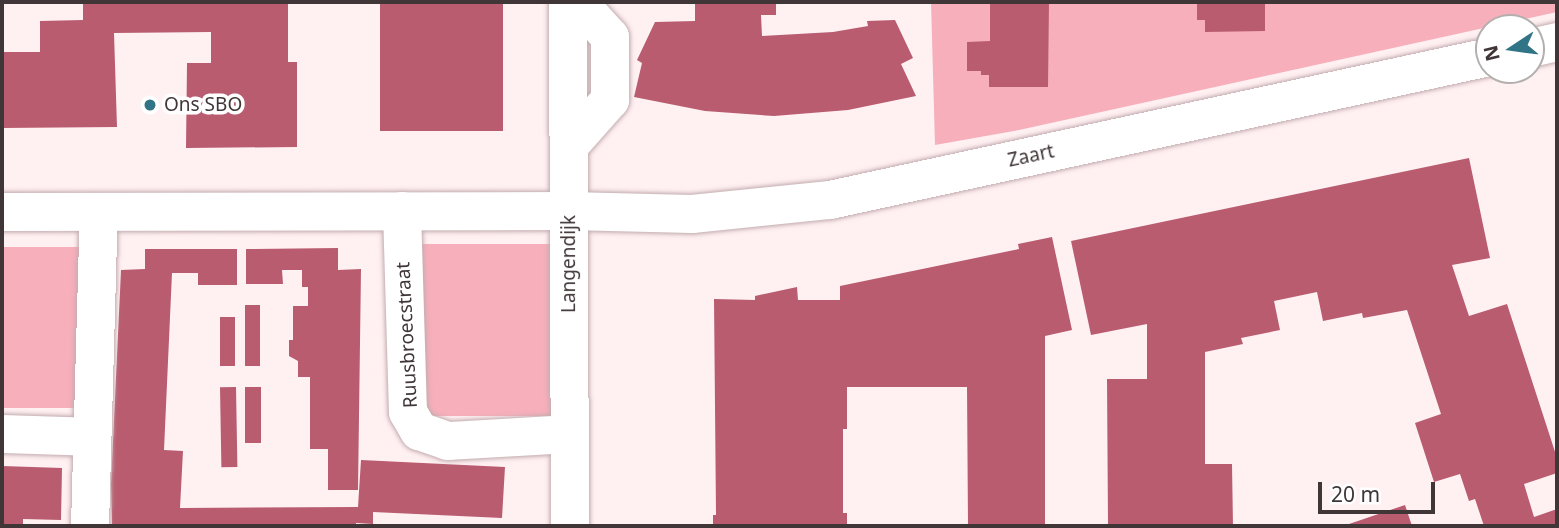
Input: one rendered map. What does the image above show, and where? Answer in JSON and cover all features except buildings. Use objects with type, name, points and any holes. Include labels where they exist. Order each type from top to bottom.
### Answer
[{"type":"street","name":"Langendijk","points":[[568,2],[570,526]]},
{"type":"street","points":[[569,146],[610,100],[610,37],[578,2]]},
{"type":"street","name":"Zaart","points":[[569,211],[692,214],[830,200],[1475,60]]},
{"type":"street","name":"Ruusbroecstraat","points":[[402,211],[408,412],[419,430],[448,440],[569,434]]},
{"type":"street","points":[[2,212],[569,211]]},
{"type":"street","points":[[90,526],[99,212]]},
{"type":"street","points":[[2,434],[92,437]]},
{"type":"shaded area","points":[[931,2],[1557,2],[1557,12],[1545,15],[1475,14],[1475,30],[1019,130],[935,145]]},
{"type":"shaded area","points":[[408,244],[551,244],[551,416],[408,416]]},
{"type":"shaded area","points":[[2,247],[85,247],[85,408],[2,408]]},
{"type":"place","name":"Ons SBO","points":[[150,105]]}]
